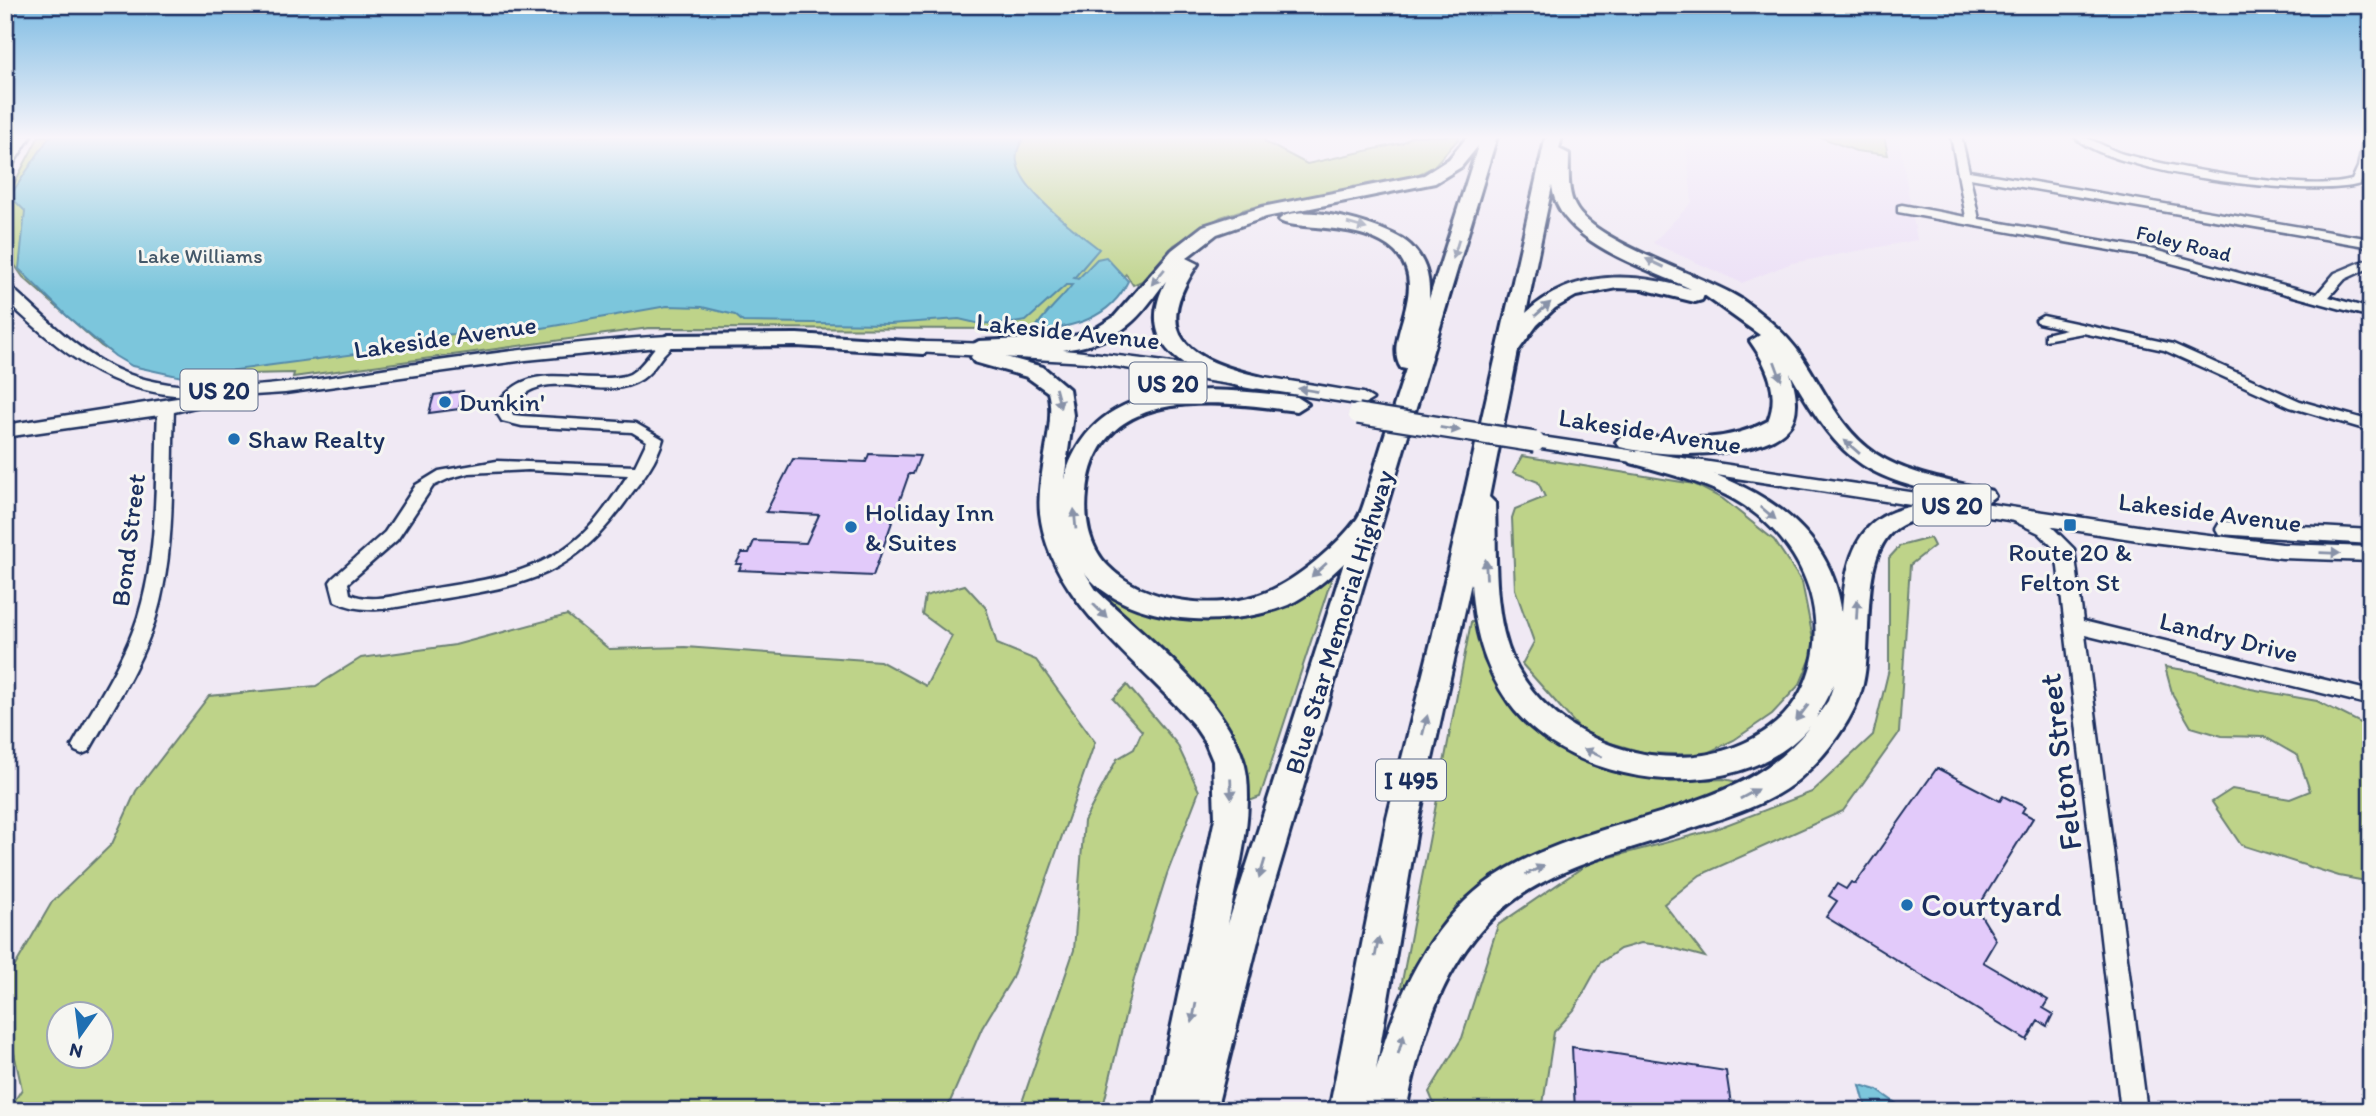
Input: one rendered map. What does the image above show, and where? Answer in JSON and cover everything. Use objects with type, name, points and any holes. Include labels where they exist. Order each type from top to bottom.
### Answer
[{"type":"highway","points":[[980,352],[1071,343],[1097,336],[1121,321],[1179,254],[1210,230],[1262,212],[1383,188]]},
{"type":"highway","name":"Blue Star Memorial Highway","points":[[1196,1111],[1245,925],[1473,188]]},
{"type":"highway","name":"I 495","points":[[1349,1111],[1390,882],[1445,642],[1543,188]]},
{"type":"highway","points":[[1563,188],[1563,197],[1576,219],[1623,249],[1722,296],[1764,327],[1790,356],[1835,429],[1865,457],[1982,503]]},
{"type":"highway","points":[[1254,382],[1211,371],[1185,357],[1170,338],[1164,317],[1165,302],[1185,267],[1213,242],[1255,225],[1306,219],[1339,221],[1368,229],[1394,243],[1413,260],[1420,279],[1407,355],[1413,385]]},
{"type":"highway","points":[[1504,363],[1525,326],[1550,302],[1577,287],[1608,282],[1664,287],[1712,303],[1745,325],[1770,354],[1787,399],[1778,425],[1765,434],[1719,446],[1633,450]]},
{"type":"highway","name":"Lakeside Avenue","points":[[668,341],[796,340],[923,348]]},
{"type":"highway","points":[[980,352],[1035,372],[1058,389],[1061,412],[1053,465],[1054,516],[1069,572],[1086,596],[1210,724],[1226,751],[1231,780],[1231,818],[1174,1111]]},
{"type":"highway","points":[[1297,404],[1232,398],[1170,399],[1125,414],[1105,427],[1084,459],[1075,491],[1075,525],[1087,560],[1117,588],[1145,601],[1193,610],[1244,607],[1272,600],[1295,589],[1368,523]]},
{"type":"highway","points":[[1484,451],[1482,493],[1490,626],[1500,662],[1535,713],[1570,742],[1612,760],[1677,768],[1742,756],[1784,733],[1813,699],[1825,671],[1833,634],[1828,601],[1815,571],[1799,545],[1760,506],[1724,485],[1633,450]]},
{"type":"highway","points":[[1386,1111],[1399,1050],[1426,982],[1455,933],[1487,900],[1513,881],[1549,863],[1738,800],[1785,772],[1819,736],[1843,699],[1853,668],[1861,556],[1875,531],[1903,516],[1982,503]]},
{"type":"main road","name":"Lakeside Avenue","points":[[5,291],[75,353],[118,376],[160,386],[226,390],[305,384],[601,345],[668,341]]},
{"type":"main road","name":"Lakeside Avenue","points":[[923,348],[1254,382],[1360,407],[1982,503],[2230,530],[2371,537]]},
{"type":"main road","name":"Lakeside Avenue","points":[[980,352],[1297,404],[1360,407]]},
{"type":"main road","points":[[5,431],[201,402],[226,390]]},
{"type":"main road","name":"Lakeside Avenue","points":[[1982,503],[2017,515],[2257,548],[2371,554]]},
{"type":"street","points":[[1968,188],[1973,221]]},
{"type":"street","points":[[2049,188],[2371,243]]},
{"type":"street","name":"Foley Road","points":[[1902,209],[2150,253],[2371,313]]},
{"type":"street","points":[[2320,299],[2340,275],[2371,262]]},
{"type":"street","points":[[2043,320],[2168,347],[2295,404],[2371,426]]},
{"type":"street","points":[[2050,337],[2062,332],[2084,330]]},
{"type":"street","points":[[638,471],[483,466],[442,474],[425,485],[390,538],[356,564],[339,582],[341,597],[352,603],[381,603],[484,586],[537,573],[570,556],[589,541],[612,513],[652,452],[654,439],[635,428],[507,418],[502,408],[507,398],[521,387],[538,381],[633,378],[642,372],[668,341]]},
{"type":"street","name":"Bond Street","points":[[82,746],[137,641],[147,615],[156,558],[166,408]]},
{"type":"street","name":"Felton Street","points":[[2017,515],[2042,526],[2056,537],[2065,549],[2134,1111]]},
{"type":"street","name":"Landry Drive","points":[[2076,626],[2371,698]]},
{"type":"shaded area","points":[[1691,188],[1908,188],[1917,240],[1792,263],[1742,283],[1653,243],[1692,202]]},
{"type":"green space","name":"Lake Williams","points":[[12,188],[1359,188],[1249,208],[1221,217],[1174,245],[1142,281],[1133,285],[1126,274],[1090,313],[1048,329],[649,328],[293,377],[294,373],[193,375],[120,358],[101,346],[23,277],[5,251],[5,201]]},
{"type":"green space","points":[[1522,456],[1694,484],[1723,499],[1774,540],[1802,582],[1815,649],[1800,684],[1772,714],[1734,740],[1703,755],[1646,753],[1586,736],[1522,664],[1534,642],[1515,589],[1512,518],[1515,509],[1545,497],[1538,482],[1513,472]]},
{"type":"green space","points":[[1930,538],[1934,546],[1910,565],[1899,733],[1843,811],[1700,875],[1664,904],[1705,957],[1661,945],[1641,943],[1620,949],[1600,963],[1574,1010],[1554,1032],[1542,1111],[1437,1111],[1429,1092],[1462,1038],[1498,925],[1589,863],[1713,830],[1812,792],[1873,735],[1889,669],[1889,558],[1900,546]]},
{"type":"green space","points":[[1085,573],[1124,599],[1264,611],[1307,594],[1324,577],[1331,580],[1260,797],[1244,803],[1244,784],[1088,581]]},
{"type":"green space","points":[[965,585],[986,608],[997,644],[1036,660],[1095,742],[1012,978],[982,1028],[946,1111],[8,1111],[22,1089],[12,1044],[5,1046],[5,985],[8,978],[52,902],[112,844],[136,791],[209,696],[316,686],[361,658],[455,645],[567,615],[609,649],[685,647],[880,661],[926,686],[952,636],[922,614],[925,596]]},
{"type":"green space","points":[[1471,622],[1477,622],[1483,659],[1505,695],[1613,769],[1670,782],[1724,779],[1747,784],[1712,798],[1560,846],[1524,861],[1491,880],[1452,912],[1432,945],[1411,992],[1401,987]]},
{"type":"green space","points":[[2165,667],[2192,671],[2251,689],[2317,701],[2371,728],[2371,882],[2339,876],[2241,845],[2212,802],[2232,789],[2290,799],[2310,791],[2298,756],[2265,737],[2222,736],[2191,727],[2173,696]]},
{"type":"green space","points":[[1127,685],[1177,744],[1199,791],[1167,874],[1134,979],[1102,1111],[1019,1111],[1074,950],[1084,821],[1117,759],[1134,749],[1142,731],[1113,699]]},
{"type":"water","name":"Lake Williams","points":[[15,188],[1031,188],[1051,210],[1099,249],[1074,278],[1078,279],[1097,259],[1106,257],[1128,281],[1111,305],[1100,313],[1075,324],[1033,332],[1072,285],[1066,285],[1026,321],[1007,324],[976,323],[959,319],[890,324],[743,322],[735,315],[702,307],[667,306],[531,330],[439,335],[386,350],[182,377],[132,366],[115,356],[67,316],[19,269],[25,211],[10,196]]},
{"type":"water","points":[[1860,1085],[1877,1090],[1907,1111],[1867,1111]]},
{"type":"building","name":"Dunkin'","points":[[463,391],[459,409],[429,413],[434,395]]},
{"type":"building","name":"Holiday Inn & Suites","points":[[869,454],[920,456],[913,474],[909,474],[873,576],[739,570],[742,564],[736,564],[742,553],[749,553],[754,541],[806,543],[819,515],[766,512],[793,459],[866,462]]},
{"type":"building","name":"Courtyard","points":[[1937,768],[2000,801],[2003,796],[2025,807],[2022,812],[2033,818],[1977,909],[1996,940],[1983,962],[2048,1000],[2043,1008],[2053,1014],[2047,1026],[2038,1021],[2027,1040],[1826,917],[1837,901],[1829,896],[1837,884],[1846,889],[1851,882],[1855,884]]},
{"type":"building","points":[[1572,1047],[1726,1071],[1732,1111],[1575,1111]]},
{"type":"place","name":"Dunkin'","points":[[445,402]]},
{"type":"place","name":"Shaw Realty","points":[[234,439]]},
{"type":"place","name":"Route 20 & Felton St","points":[[2070,525]]},
{"type":"place","name":"Holiday Inn & Suites","points":[[851,527]]},
{"type":"place","name":"Courtyard","points":[[1907,905]]}]
